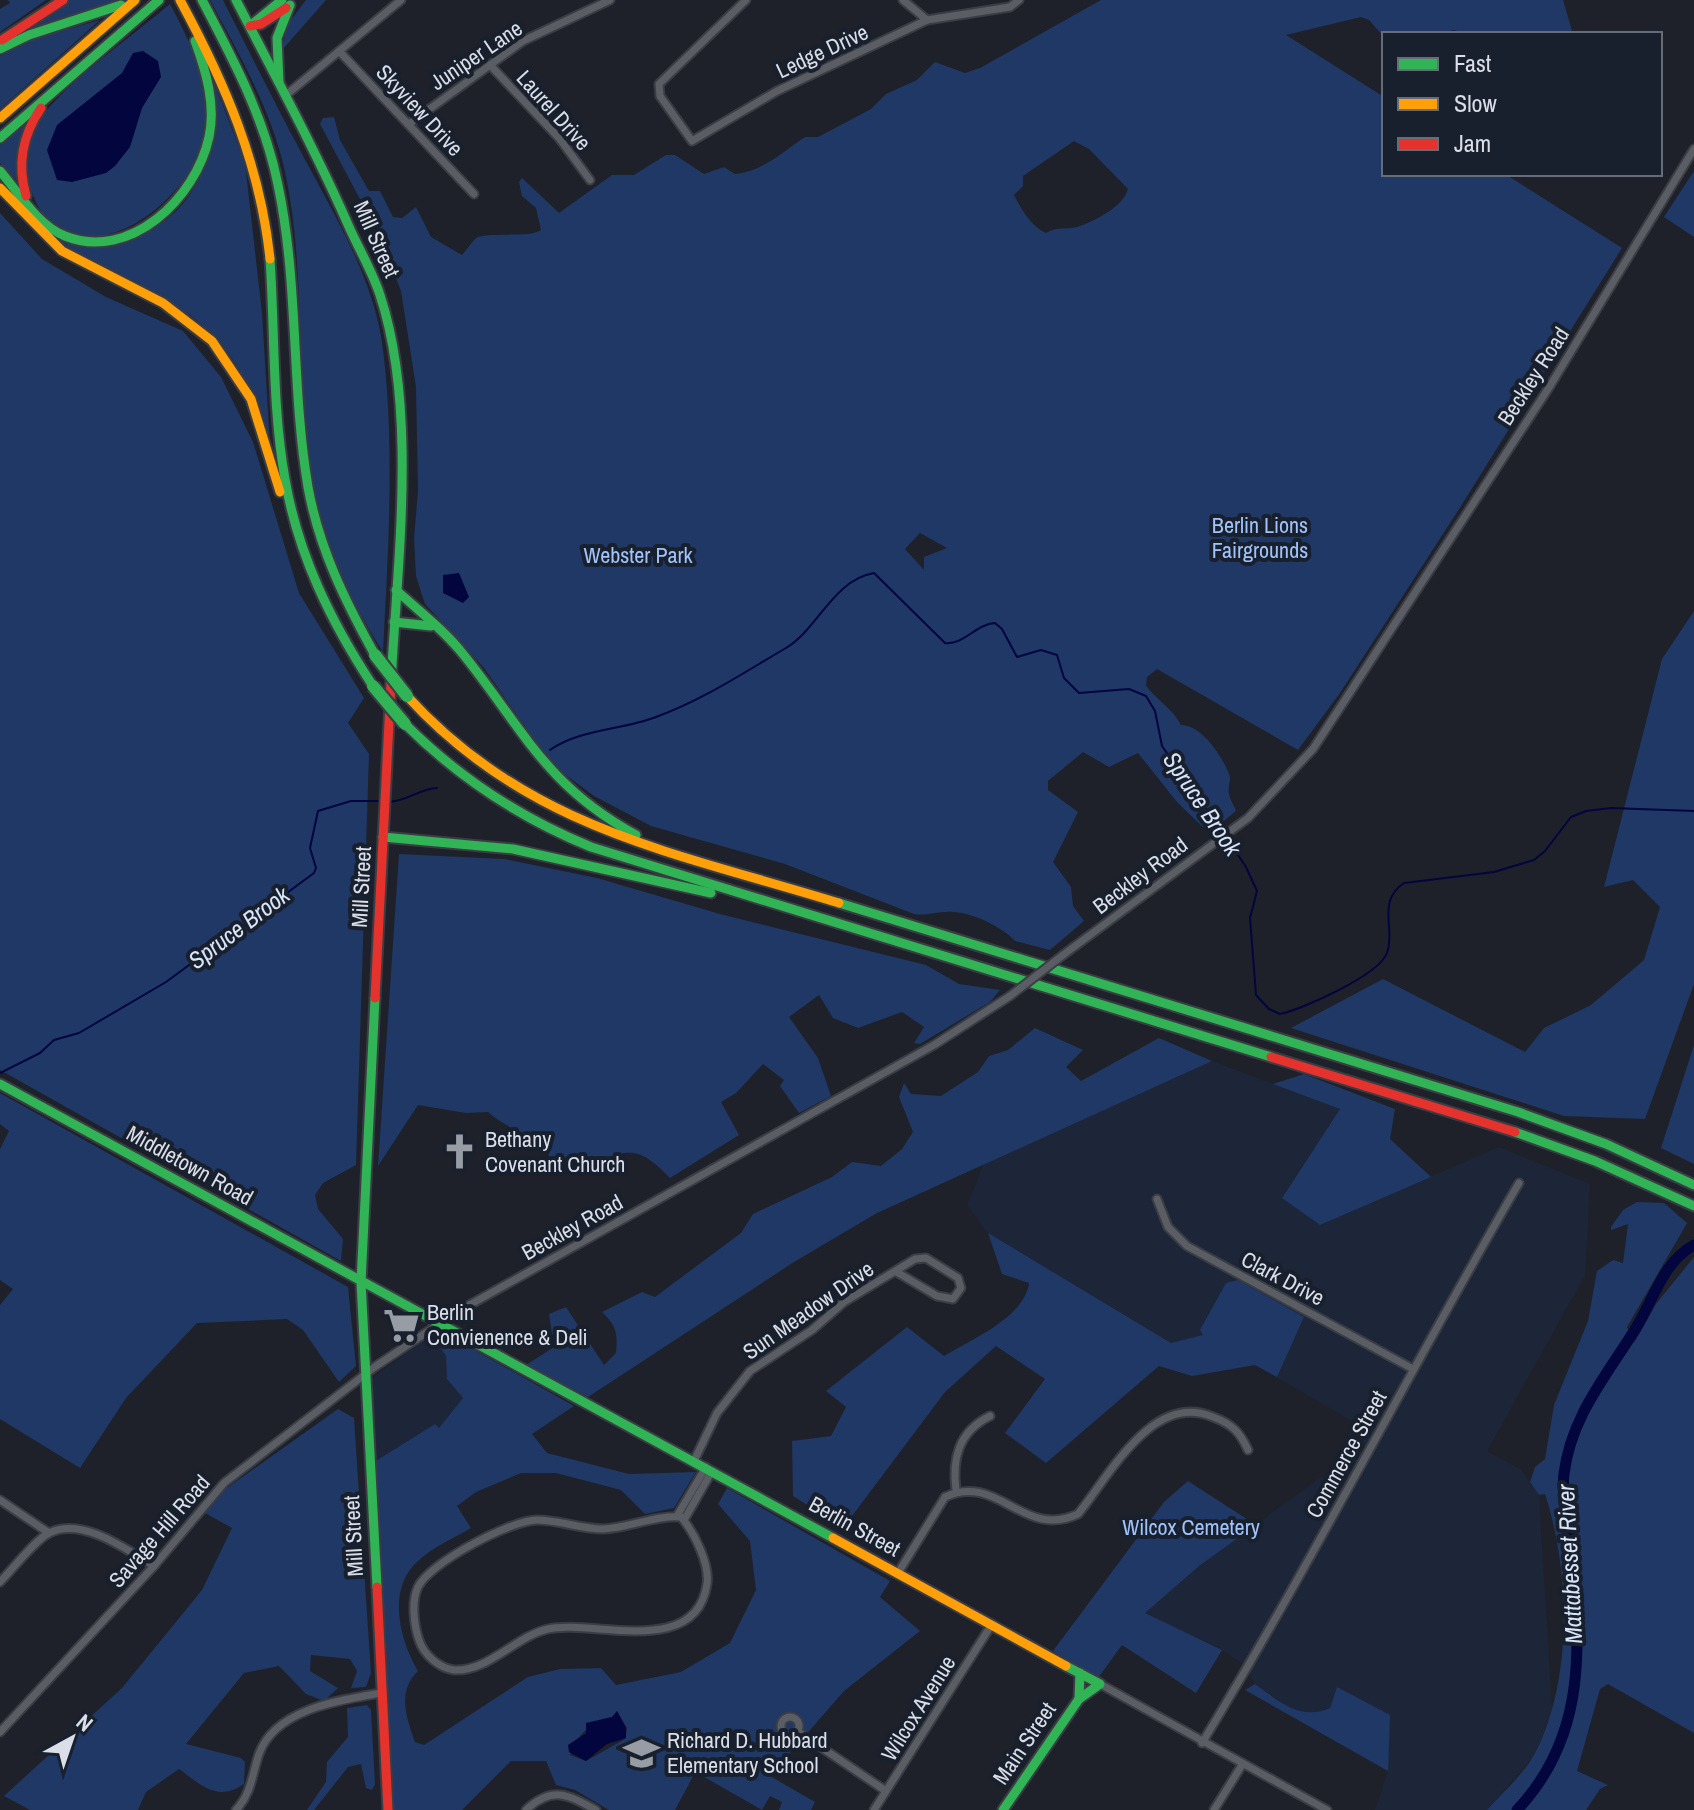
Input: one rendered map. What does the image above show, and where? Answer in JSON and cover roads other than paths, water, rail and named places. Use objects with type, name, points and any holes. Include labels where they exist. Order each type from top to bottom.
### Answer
[{"type":"main road","points":[[0,42],[63,0]]},
{"type":"main road","points":[[0,49],[30,34],[96,16],[133,0]]},
{"type":"main road","points":[[0,118],[133,0]]},
{"type":"main road","points":[[0,138],[159,0]]},
{"type":"main road","points":[[202,0],[244,80],[272,159],[287,240],[298,424],[307,490],[330,569],[375,655],[407,696],[461,749],[521,792],[575,820],[1518,1112],[1616,1148],[1694,1185]]},
{"type":"main road","name":"Mill Street","points":[[236,0],[369,266],[389,329],[401,431],[396,590],[361,1282],[388,1810]]},
{"type":"main road","points":[[264,0],[287,1]]},
{"type":"main road","points":[[250,26],[264,23],[287,1]]},
{"type":"main road","points":[[279,82],[277,38],[287,1]]},
{"type":"main road","points":[[0,171],[31,207],[63,235],[99,242],[144,227],[178,199],[204,156],[211,117],[208,82],[184,7]]},
{"type":"main road","points":[[184,7],[232,101],[259,188],[268,252],[280,446],[298,536]]},
{"type":"main road","points":[[31,207],[21,172],[24,141],[33,120],[58,86]]},
{"type":"main road","points":[[0,188],[55,246],[80,262],[163,303],[217,347],[235,370],[254,406],[285,511],[327,610],[373,686],[405,724],[472,783],[539,824],[601,851],[1520,1134],[1595,1161],[1694,1206]]},
{"type":"main road","points":[[396,590],[438,628],[464,657],[554,779],[596,813],[664,850]]},
{"type":"main road","points":[[394,622],[414,622],[438,628]]},
{"type":"main road","points":[[383,837],[513,849],[750,903],[769,903]]},
{"type":"main road","name":"Middletown Road","points":[[1,1085],[361,1282]]},
{"type":"main road","name":"Berlin Street","points":[[361,1282],[1100,1684]]},
{"type":"main road","name":"Main Street","points":[[1079,1699],[1080,1673]]},
{"type":"main road","name":"Main Street","points":[[1003,1810],[1079,1699],[1100,1684]]},
{"type":"street","points":[[286,95],[401,0]]},
{"type":"street","name":"Juniper Lane","points":[[409,124],[523,41],[610,0]]},
{"type":"street","name":"Ledge Drive","points":[[746,0],[659,84],[660,96],[692,141],[777,91],[927,20],[1010,7],[1019,0]]},
{"type":"street","points":[[903,0],[927,20]]},
{"type":"street","name":"Skyview Drive","points":[[339,51],[474,194]]},
{"type":"street","name":"Laurel Drive","points":[[490,65],[559,138],[590,180]]},
{"type":"street","name":"Beckley Road","points":[[364,1375],[437,1324],[934,1045],[1010,996],[1248,818],[1313,749],[1550,386],[1694,149]]},
{"type":"street","name":"Commerce Street","points":[[1202,1743],[1270,1631],[1519,1183]]},
{"type":"street","name":"Clark Drive","points":[[1157,1199],[1168,1227],[1187,1246],[1413,1369]]},
{"type":"street","name":"Sun Meadow Drive","points":[[680,1518],[704,1466],[717,1413],[750,1371],[812,1330],[844,1302],[895,1271],[915,1259],[926,1258],[958,1278],[961,1288],[953,1299],[937,1296],[895,1271]]},
{"type":"street","name":"Savage Hill Road","points":[[0,1732],[154,1566],[224,1483],[364,1375]]},
{"type":"street","points":[[898,1573],[945,1497],[956,1491],[984,1492],[1037,1520],[1068,1518],[1078,1514],[1139,1439],[1170,1414],[1196,1410],[1231,1425],[1241,1434],[1248,1450]]},
{"type":"street","points":[[956,1491],[954,1458],[977,1423],[990,1416]]},
{"type":"street","points":[[0,1500],[49,1533]]},
{"type":"street","points":[[680,1518],[706,1570],[706,1587],[702,1600],[688,1615],[668,1626],[628,1633],[551,1628],[533,1633],[471,1668],[456,1670],[435,1662],[419,1642],[414,1601],[421,1581],[492,1531],[535,1520],[602,1529],[680,1518]]},
{"type":"street","points":[[0,1582],[49,1533],[67,1530],[107,1539],[154,1566]]},
{"type":"street","name":"Wilcox Avenue","points":[[874,1810],[992,1624]]},
{"type":"street","name":"Berlin Street","points":[[1100,1684],[1327,1810]]},
{"type":"street","points":[[236,1810],[251,1789],[265,1741],[281,1724],[323,1707],[381,1693]]},
{"type":"street","points":[[797,1731],[886,1791]]},
{"type":"street","points":[[1214,1810],[1242,1765]]},
{"type":"street","points":[[526,1810],[546,1794],[561,1792],[596,1810]]},
{"type":"waterway","name":"Spruce Brook","points":[[550,750],[574,738],[656,717],[706,694],[786,648],[847,585],[874,573],[945,643],[958,641],[995,623],[1002,629],[1017,657],[1041,650],[1057,655],[1064,678],[1079,693],[1129,689],[1146,696],[1155,711],[1162,746],[1222,832]]},
{"type":"waterway","name":"Spruce Brook","points":[[387,802],[437,788]]},
{"type":"waterway","name":"Spruce Brook","points":[[0,1073],[40,1053],[54,1040],[79,1033],[166,982],[314,873],[316,868],[310,848],[318,811],[351,801],[381,801]]},
{"type":"waterway","name":"Spruce Brook","points":[[1226,837],[1246,867],[1257,891],[1250,918],[1256,995],[1269,1009],[1280,1014],[1339,990],[1381,962],[1389,944],[1391,898],[1404,883],[1494,872],[1534,860],[1545,851],[1571,817],[1586,811],[1611,808],[1694,811]]},
{"type":"waterway","name":"Mattabesset River","points":[[1517,1810],[1541,1780],[1558,1748],[1569,1714],[1575,1680],[1576,1608],[1564,1489],[1564,1474],[1574,1433],[1667,1271],[1683,1252],[1694,1245]]},
{"type":"place","name":"Bethany Covenant Church","points":[[459,1152]]},
{"type":"place","name":"Berlin Convienence & Deli","points":[[401,1325]]},
{"type":"place","name":"Richard D. Hubbard Elementary School","points":[[641,1753]]},
{"type":"park label","name":"Berlin Lions Fairgrounds","points":[[1260,538]]},
{"type":"park label","name":"Webster Park","points":[[638,555]]},
{"type":"park label","name":"Wilcox Cemetery","points":[[1191,1527]]}]
